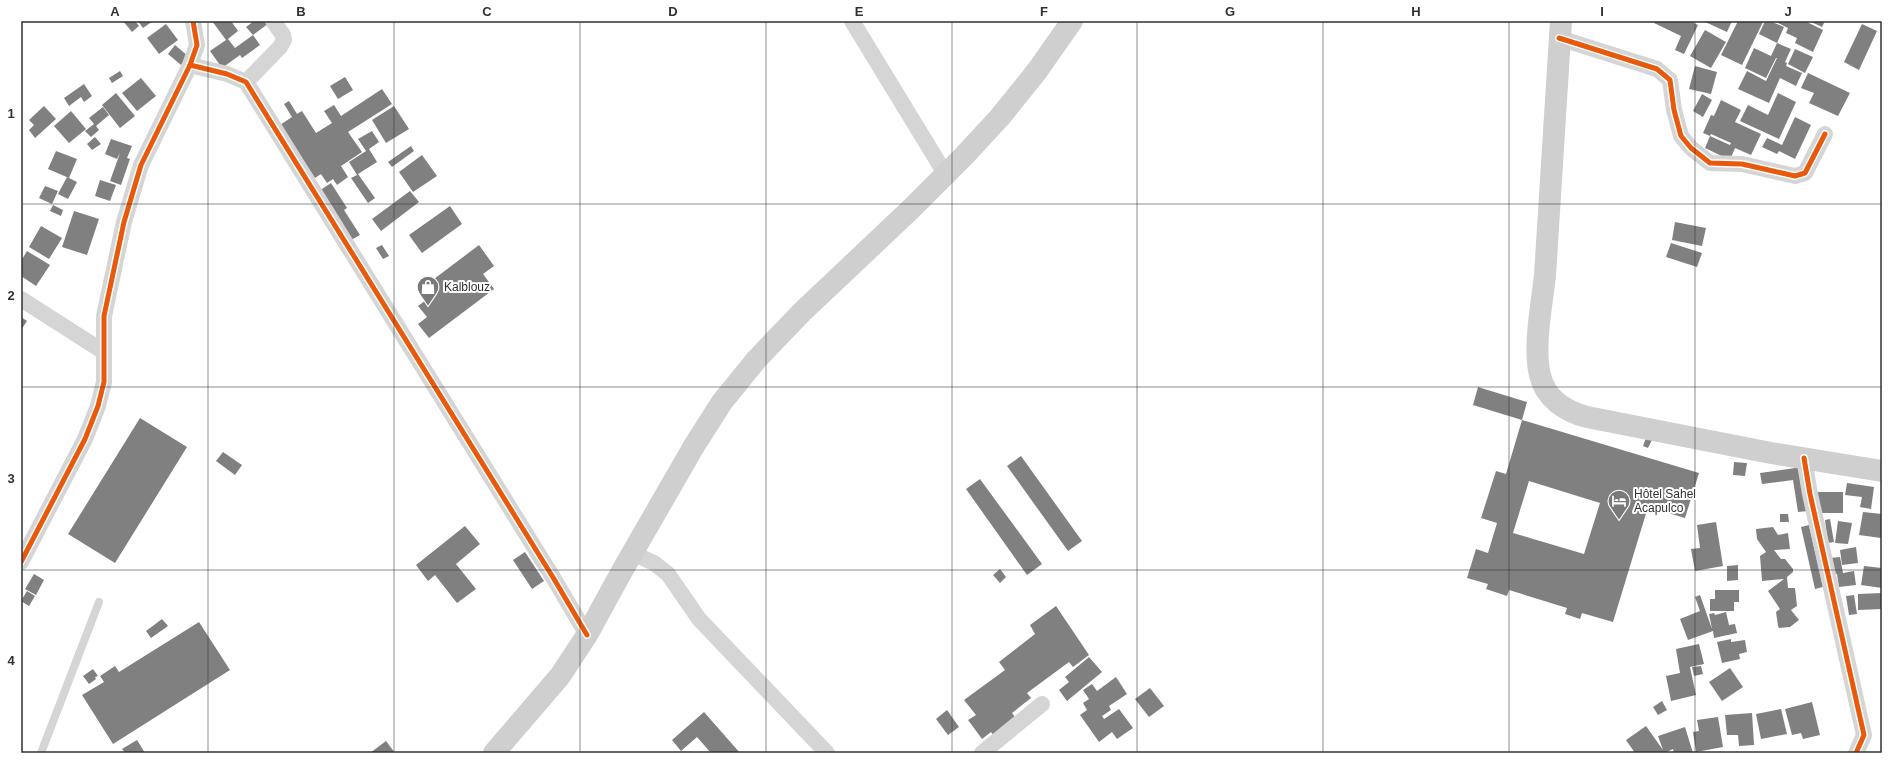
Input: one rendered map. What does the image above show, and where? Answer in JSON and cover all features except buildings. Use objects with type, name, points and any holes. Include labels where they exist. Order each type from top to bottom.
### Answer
[{"type":"main road","points":[[494,753],[560,676],[587,635],[632,553],[694,446],[722,402],[757,359],[802,312],[946,175],[1000,117],[1037,71],[1072,21]]},
{"type":"main road","points":[[1560,30],[1537,363],[1545,388],[1558,403],[1574,413],[1804,458],[1882,471]]},
{"type":"street","points":[[21,562],[85,440],[98,406],[104,382],[104,316],[124,222],[141,165],[190,66],[197,45],[193,21]]},
{"type":"street","points":[[246,82],[280,47],[284,40],[283,35],[273,21]]},
{"type":"street","points":[[852,21],[946,175]]},
{"type":"street","points":[[1560,30],[1658,69],[1670,80],[1674,110],[1681,136],[1691,148],[1710,163],[1742,164],[1795,176],[1805,173],[1825,134]]},
{"type":"street","points":[[190,66],[227,74],[246,82],[587,635]]},
{"type":"street","points":[[21,299],[104,352]]},
{"type":"street","points":[[1804,458],[1810,494],[1864,735],[1856,753]]},
{"type":"street","points":[[632,553],[654,563],[668,574],[699,618],[827,753]]},
{"type":"street","points":[[982,753],[1042,704]]},
{"type":"lane","points":[[41,753],[99,602]]},
{"type":"cycle path","points":[[21,562],[85,439],[98,406],[104,382],[104,316],[124,222],[141,165],[190,65],[197,45],[193,21]]},
{"type":"cycle path","points":[[1559,38],[1657,69],[1670,80],[1674,110],[1681,136],[1691,148],[1710,163],[1742,164],[1795,176],[1805,173],[1825,134]]},
{"type":"cycle path","points":[[190,65],[227,74],[246,82],[554,579],[587,635]]},
{"type":"cycle path","points":[[1804,458],[1810,494],[1864,735],[1856,753]]},
{"type":"place","name":"Kalblouz","points":[[428,306]]},
{"type":"place","name":"Hôtel Sahel Acapulco","points":[[1619,520]]}]
